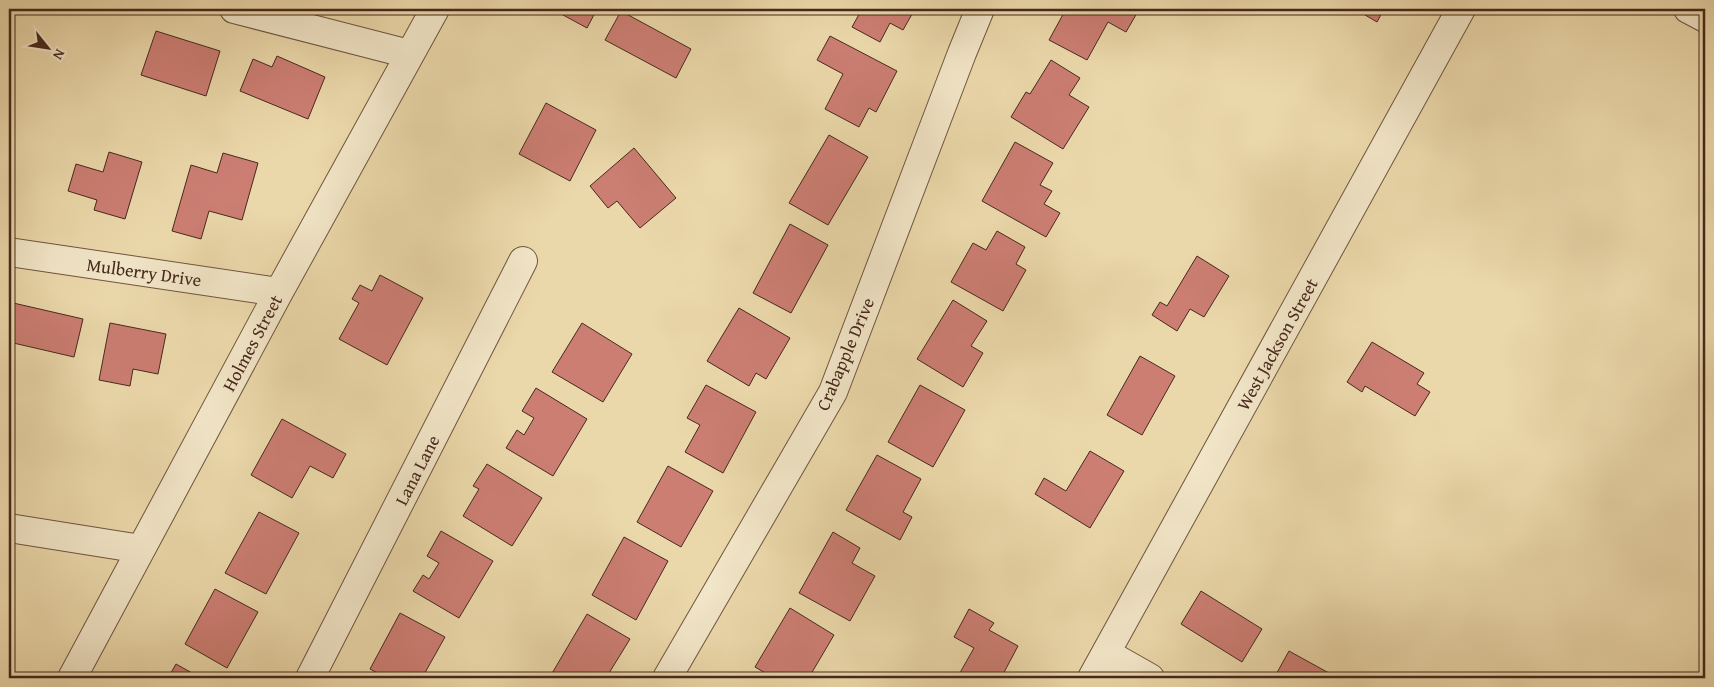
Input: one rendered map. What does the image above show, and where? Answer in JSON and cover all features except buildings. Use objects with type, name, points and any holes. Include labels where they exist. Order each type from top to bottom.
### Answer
[{"type":"street","points":[[234,9],[410,54]]},
{"type":"street","name":"Holmes Street","points":[[72,678],[279,292],[435,9]]},
{"type":"street","name":"Crabapple Drive","points":[[667,678],[833,392],[980,9]]},
{"type":"street","name":"West Jackson Street","points":[[1092,678],[1461,9]]},
{"type":"street","points":[[1688,9],[1705,18]]},
{"type":"street","name":"Mulberry Drive","points":[[9,252],[279,292]]},
{"type":"street","name":"Lana Lane","points":[[310,678],[523,261]]},
{"type":"street","points":[[9,528],[141,549]]},
{"type":"street","points":[[1106,653],[1150,678]]}]
